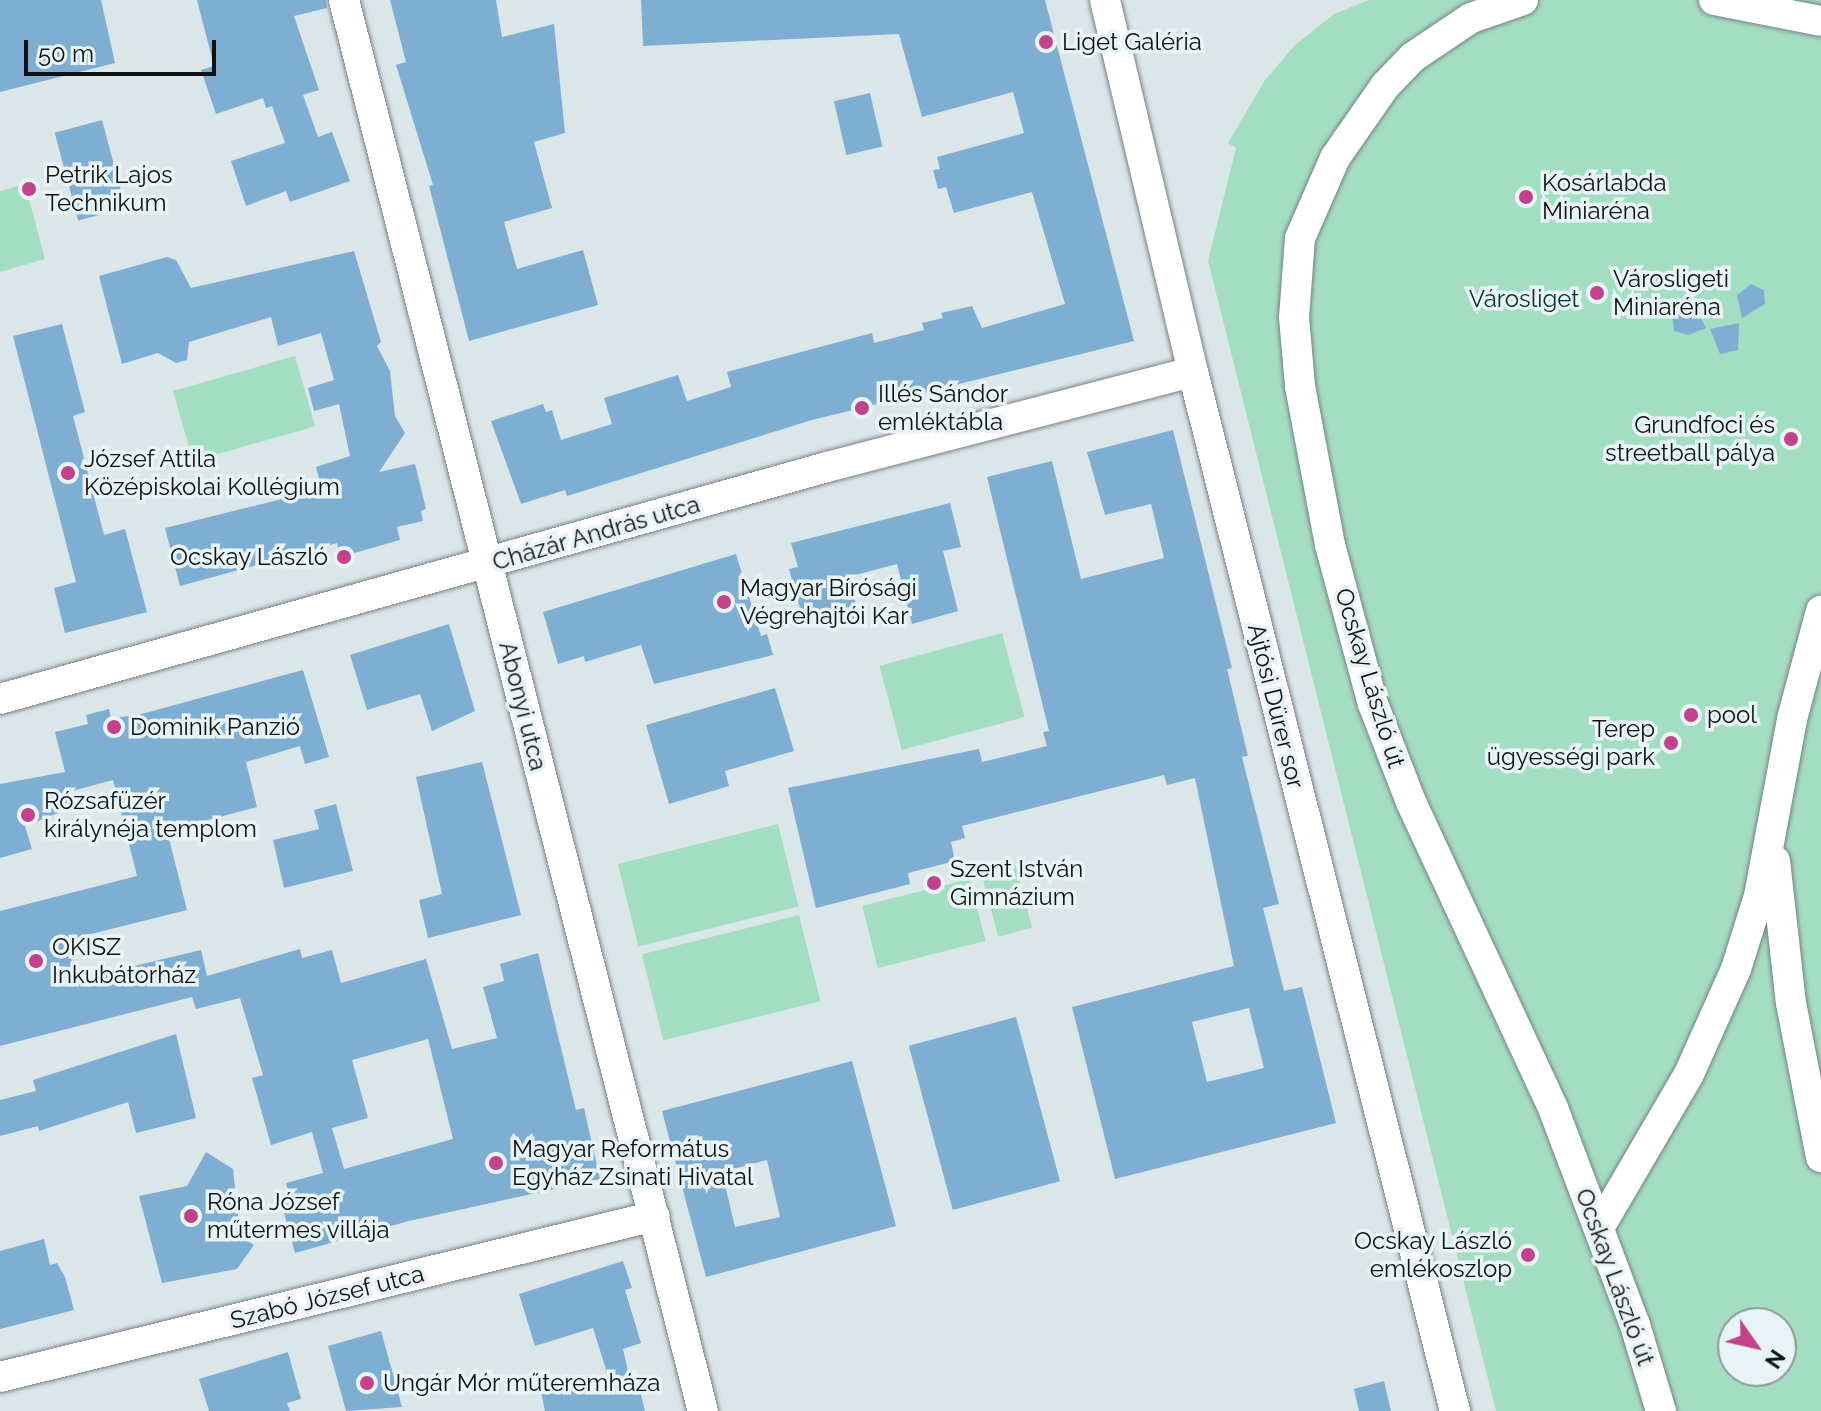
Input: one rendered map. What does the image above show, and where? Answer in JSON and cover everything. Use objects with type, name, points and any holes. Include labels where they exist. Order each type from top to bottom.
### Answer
[{"type":"street","name":"Abonyi utca","points":[[344,0],[703,1411]]},
{"type":"street","name":"Ajtósi Dürer sor","points":[[1105,0],[1193,372],[1455,1411]]},
{"type":"street","name":"Ocskay László út","points":[[1523,0],[1444,33],[1385,86],[1335,158],[1303,223],[1294,317],[1300,386],[1330,545],[1373,704],[1411,802],[1553,1108],[1599,1228],[1661,1411]]},
{"type":"street","points":[[1714,0],[1821,21]]},
{"type":"street","name":"Cházár András utca","points":[[0,699],[827,467],[1193,372]]},
{"type":"street","points":[[1599,1228],[1714,1024],[1752,921],[1792,719],[1821,611]]},
{"type":"street","points":[[1773,827],[1791,1003],[1821,1157]]},
{"type":"street","name":"Szabó József utca","points":[[0,1377],[655,1216]]},
{"type":"green space","name":"Városliget","points":[[1369,0],[1821,0],[1821,1411],[1496,1411],[1208,261],[1236,148],[1228,143],[1265,80],[1295,45],[1334,14]]},
{"type":"green space","points":[[25,184],[45,259],[0,272],[0,191]]},
{"type":"green space","points":[[295,356],[315,426],[193,461],[173,391]]},
{"type":"green space","points":[[1002,633],[1025,717],[902,750],[879,666]]},
{"type":"green space","points":[[778,824],[799,906],[638,946],[618,864]]},
{"type":"green space","points":[[1014,860],[1032,928],[998,937],[980,869]]},
{"type":"green space","points":[[970,879],[985,941],[878,968],[862,906]]},
{"type":"green space","points":[[799,915],[821,1001],[663,1041],[642,954]]},
{"type":"building","points":[[0,0],[101,0],[115,63],[0,92]]},
{"type":"building","points":[[197,0],[326,0],[327,8],[294,16],[319,90],[303,95],[318,137],[332,132],[350,181],[290,202],[286,191],[246,206],[231,161],[285,143],[272,106],[266,108],[263,98],[216,114],[201,70],[214,66]]},
{"type":"building","points":[[390,0],[496,0],[502,37],[554,24],[565,133],[534,142],[552,208],[504,222],[517,269],[583,250],[598,305],[469,341],[429,186],[433,185],[396,65],[406,62]]},
{"type":"building","points":[[641,0],[1045,0],[1134,341],[812,420],[567,496],[565,490],[521,504],[491,421],[543,404],[546,412],[552,410],[561,440],[612,424],[604,398],[678,375],[687,401],[731,387],[727,372],[872,333],[874,343],[924,330],[922,323],[943,318],[941,313],[972,306],[982,328],[1065,304],[1032,192],[954,213],[946,187],[938,189],[933,170],[940,169],[937,157],[1024,133],[1013,92],[922,117],[899,34],[643,46]]},
{"type":"building","points":[[870,93],[882,147],[846,155],[834,101]]},
{"type":"building","points":[[102,120],[126,208],[78,221],[55,133]]},
{"type":"building","points":[[354,251],[381,342],[377,346],[390,371],[395,416],[405,433],[379,472],[415,464],[426,509],[421,511],[423,521],[397,527],[400,540],[340,557],[337,543],[180,586],[165,528],[322,489],[316,467],[350,456],[339,404],[314,411],[308,388],[334,380],[321,333],[278,346],[271,317],[189,342],[187,360],[176,363],[158,353],[122,364],[99,276],[167,257],[176,260],[191,288]]},
{"type":"building","points":[[1751,284],[1764,290],[1765,304],[1742,318],[1737,295]]},
{"type":"building","points":[[1685,305],[1695,307],[1706,328],[1688,335],[1674,331],[1672,312]]},
{"type":"building","points":[[1739,323],[1738,350],[1720,354],[1710,329]]},
{"type":"building","name":"József Attila Középiskolai Kollégium","points":[[62,324],[85,412],[73,416],[104,535],[125,529],[147,612],[65,633],[54,588],[76,582],[13,336]]},
{"type":"building","points":[[1173,430],[1232,668],[1227,669],[1248,756],[1242,757],[1279,904],[1263,908],[1284,991],[1302,987],[1336,1123],[1115,1179],[1072,1007],[1234,966],[1195,778],[1167,785],[1164,775],[962,826],[965,838],[951,842],[955,861],[908,873],[910,884],[816,908],[788,788],[979,749],[982,762],[1047,746],[1043,732],[1049,731],[987,477],[1052,461],[1081,579],[1164,558],[1151,504],[1105,515],[1087,452]],"holes":[[[1249,1008],[1264,1068],[1207,1082],[1192,1022]]]},
{"type":"building","points":[[950,503],[961,547],[943,551],[958,611],[912,624],[897,564],[848,577],[860,618],[834,625],[832,617],[812,623],[809,610],[801,612],[789,569],[798,567],[791,543]]},
{"type":"building","points":[[736,554],[761,636],[767,634],[773,655],[654,684],[641,645],[585,662],[584,656],[558,664],[543,612]]},
{"type":"building","points":[[449,624],[475,711],[432,731],[420,694],[367,710],[350,655]]},
{"type":"building","points":[[303,670],[329,757],[305,764],[300,746],[246,762],[257,807],[167,831],[187,910],[67,940],[76,980],[201,950],[207,976],[300,949],[302,958],[332,950],[341,983],[426,959],[452,1049],[497,1038],[483,987],[504,981],[500,964],[538,953],[576,1110],[584,1108],[600,1179],[409,1221],[295,1253],[282,1205],[291,1203],[286,1183],[323,1173],[312,1132],[271,1145],[252,1078],[263,1075],[240,998],[196,1009],[192,997],[0,1046],[0,911],[137,876],[113,780],[72,791],[63,811],[25,826],[32,849],[0,858],[0,784],[65,772],[55,732],[88,724],[86,715],[109,709],[111,718],[138,715]],"holes":[[[428,1039],[453,1139],[344,1169],[332,1128],[368,1118],[352,1060]]]},
{"type":"building","points":[[775,688],[794,751],[725,771],[729,786],[669,804],[646,725]]},
{"type":"building","points":[[482,762],[521,915],[428,938],[419,900],[442,894],[416,777]]},
{"type":"building","points":[[336,804],[353,871],[284,888],[273,840],[319,829],[314,810]]},
{"type":"building","points":[[1016,1017],[1060,1181],[953,1210],[909,1046]]},
{"type":"building","points":[[176,1034],[196,1118],[136,1133],[128,1102],[39,1131],[38,1126],[0,1136],[0,1100],[36,1091],[33,1080]]},
{"type":"building","points":[[852,1061],[896,1226],[706,1277],[662,1111]],"holes":[[[767,1160],[780,1217],[735,1227],[722,1172]]]},
{"type":"building","name":"Róna József műtermes villája","points":[[206,1152],[233,1169],[240,1236],[254,1245],[237,1269],[162,1283],[139,1196],[187,1186]]},
{"type":"building","points":[[44,1239],[50,1265],[57,1263],[65,1277],[74,1310],[0,1329],[0,1251]]},
{"type":"building","points":[[623,1261],[632,1288],[625,1290],[641,1343],[623,1349],[632,1389],[639,1387],[645,1411],[545,1411],[541,1392],[608,1376],[593,1328],[535,1346],[519,1294]]},
{"type":"building","name":"Ungár Mór műteremháza","points":[[381,1331],[402,1407],[346,1411],[328,1346]]},
{"type":"building","points":[[288,1352],[301,1399],[287,1403],[290,1411],[209,1411],[199,1379]]},
{"type":"building","points":[[1384,1381],[1391,1411],[1359,1411],[1354,1389]]},
{"type":"place","name":"Liget Galéria","points":[[1046,42]]},
{"type":"place","name":"Petrik Lajos Technikum","points":[[29,189]]},
{"type":"place","name":"Kosárlabda Miniaréna","points":[[1526,197]]},
{"type":"place","name":"Városligeti Miniaréna","points":[[1597,293]]},
{"type":"place","name":"Illés Sándor emléktábla","points":[[862,408]]},
{"type":"place","name":"Grundfoci és streetball pálya","points":[[1791,439]]},
{"type":"place","name":"József Attila Középiskolai Kollégium","points":[[68,473]]},
{"type":"place","name":"Ocskay László","points":[[344,557]]},
{"type":"place","name":"Magyar Bírósági Végrehajtói Kar","points":[[724,602]]},
{"type":"place","name":"pool","points":[[1691,715]]},
{"type":"place","name":"Dominik Panzió","points":[[114,727]]},
{"type":"place","name":"Terep ügyességi park","points":[[1671,743]]},
{"type":"place","name":"Rózsafüzér királynéja templom","points":[[28,815]]},
{"type":"place","name":"Szent István Gimnázium","points":[[934,883]]},
{"type":"place","name":"OKISZ Inkubátorház","points":[[36,961]]},
{"type":"place","name":"Magyar Református Egyház Zsinati Hivatal","points":[[496,1163]]},
{"type":"place","name":"Róna József műtermes villája","points":[[191,1216]]},
{"type":"place","name":"Ocskay László emlékoszlop","points":[[1528,1255]]},
{"type":"place","name":"Ungár Mór műteremháza","points":[[367,1383]]}]
